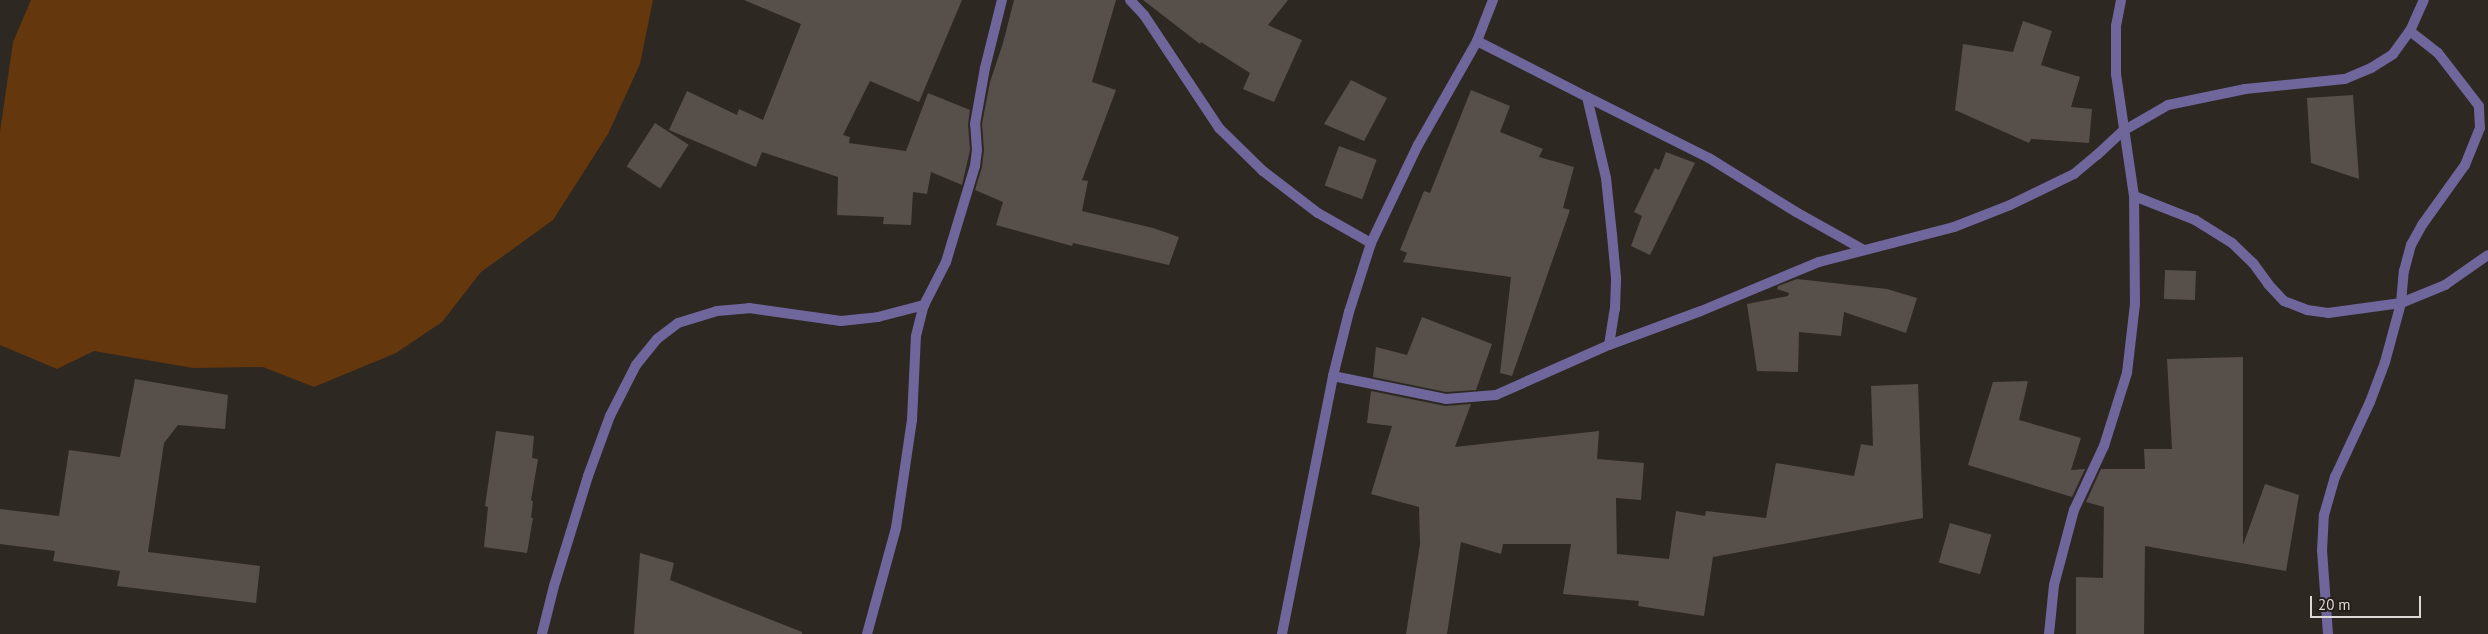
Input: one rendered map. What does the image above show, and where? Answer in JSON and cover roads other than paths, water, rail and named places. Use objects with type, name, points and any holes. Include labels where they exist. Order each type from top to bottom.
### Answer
[{"type":"street","points":[[867,634],[896,528],[912,420],[916,336],[924,304],[946,262],[975,166],[977,150],[975,124],[985,68],[1002,0]]},
{"type":"street","points":[[1130,0],[1144,15],[1218,128],[1278,183],[1318,213],[1370,243]]},
{"type":"street","points":[[1282,634],[1333,376],[1349,312],[1370,243],[1418,145],[1477,41],[1493,0]]},
{"type":"street","points":[[2049,634],[2054,585],[2074,510],[2104,446],[2127,373],[2135,304],[2134,196],[2116,74],[2116,26],[2121,0]]},
{"type":"street","points":[[1333,376],[1446,399],[1496,395],[1609,345],[1701,311],[1819,262],[1954,227],[2010,205],[2074,174],[2123,131],[2168,104],[2211,94],[2346,79],[2371,68],[2392,54],[2410,31],[2424,0]]},
{"type":"street","points":[[2328,634],[2322,551],[2324,515],[2335,477],[2370,402],[2385,362],[2401,303],[2404,271],[2411,245],[2464,165],[2480,128],[2479,106],[2438,53],[2410,31]]},
{"type":"street","points":[[1477,41],[1709,158],[1789,208],[1864,250]]},
{"type":"street","points":[[1587,97],[1606,178],[1616,278],[1615,309],[1609,345]]},
{"type":"street","points":[[2134,196],[2195,220],[2232,243],[2253,263],[2268,284],[2284,301],[2307,310],[2328,313],[2401,303],[2444,285],[2488,255]]},
{"type":"street","points":[[542,634],[554,586],[588,476],[610,416],[636,365],[657,339],[678,323],[717,311],[749,308],[840,321],[878,317],[924,304]]}]
